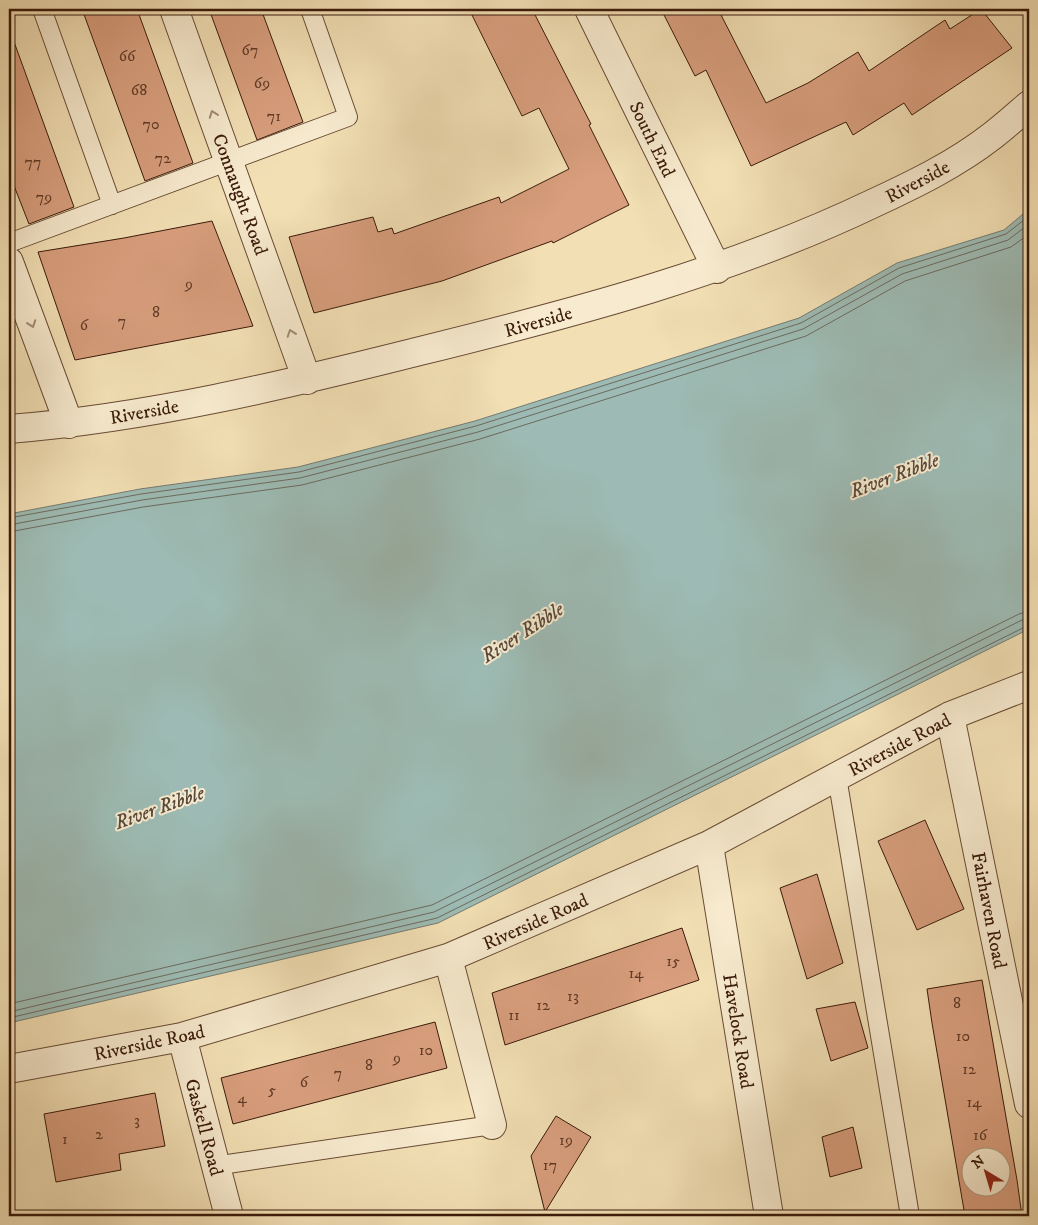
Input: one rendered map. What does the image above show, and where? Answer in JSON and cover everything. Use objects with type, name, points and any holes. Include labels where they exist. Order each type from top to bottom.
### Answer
[{"type":"street","name":"Connaught Road","points":[[174,9],[230,160],[307,380]]},
{"type":"street","name":"South End","points":[[589,9],[717,269]]},
{"type":"street","name":"Riverside","points":[[9,430],[69,424],[307,380],[511,329],[717,269],[833,223],[929,177],[991,138],[1029,104]]},
{"type":"street","points":[[9,262],[69,424]]},
{"type":"street","name":"Riverside Road","points":[[9,1069],[182,1037],[448,958],[709,845],[950,716],[1029,685]]},
{"type":"street","name":"Fairhaven Road","points":[[950,716],[1029,1104]]},
{"type":"street","name":"Havelock Road","points":[[709,845],[769,1216]]},
{"type":"street","points":[[448,958],[492,1125]]},
{"type":"street","name":"Gaskell Road","points":[[182,1037],[214,1166],[229,1216]]},
{"type":"lane","points":[[42,9],[112,205]]},
{"type":"lane","points":[[9,243],[348,117],[310,9]]},
{"type":"lane","points":[[837,777],[910,1216]]},
{"type":"lane","points":[[214,1166],[492,1125]]},
{"type":"water","name":"River Ribble","points":[[1029,209],[1029,629],[438,923],[9,1023],[9,514],[140,489],[298,467],[475,421],[799,318],[897,263],[1004,230]]},
{"type":"building","points":[[82,9],[137,9],[193,163],[145,181]]},
{"type":"building","points":[[209,9],[261,9],[303,122],[257,140]]},
{"type":"building","points":[[469,9],[532,9],[591,124],[589,125],[629,205],[553,243],[552,241],[442,281],[314,313],[289,237],[373,217],[378,232],[392,228],[394,234],[499,197],[501,203],[569,169],[539,108],[522,116]]},
{"type":"building","points":[[661,9],[718,9],[766,103],[808,83],[858,52],[869,71],[945,20],[950,29],[981,9],[1012,48],[912,115],[904,103],[853,135],[846,122],[751,166],[706,70],[695,76]]},
{"type":"building","points":[[13,39],[74,207],[29,224],[9,173],[9,40]]},
{"type":"building","points":[[212,221],[253,326],[75,360],[38,252]]},
{"type":"building","points":[[925,820],[964,909],[917,930],[878,841]]},
{"type":"building","points":[[817,874],[843,963],[807,979],[780,888]]},
{"type":"building","points":[[682,928],[699,980],[505,1045],[492,993]]},
{"type":"building","points":[[982,980],[1022,1216],[965,1216],[962,1198],[1010,1198],[1010,1148],[960,1148],[960,1187],[927,989]]},
{"type":"building","points":[[855,1002],[868,1048],[831,1061],[816,1009]]},
{"type":"building","points":[[435,1022],[447,1068],[233,1124],[221,1078]]},
{"type":"building","points":[[155,1093],[165,1146],[119,1154],[121,1170],[56,1182],[44,1114]]},
{"type":"building","points":[[556,1116],[591,1137],[545,1212],[531,1156]]},
{"type":"building","points":[[853,1127],[862,1168],[830,1177],[822,1137]]}]
